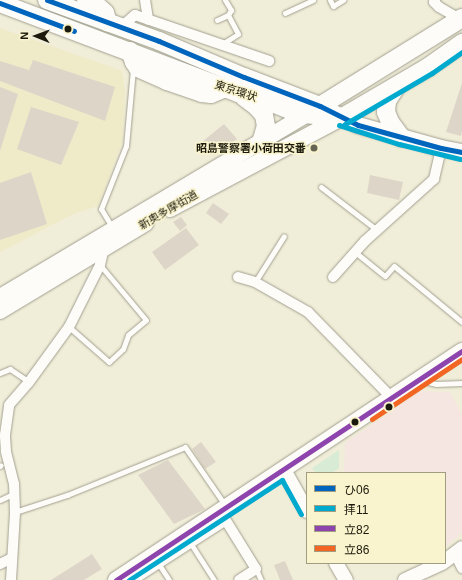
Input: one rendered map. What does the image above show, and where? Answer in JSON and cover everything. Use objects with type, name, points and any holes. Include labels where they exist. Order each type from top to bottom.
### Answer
[{"type":"highway","name":"東京環状","points":[[47,0],[114,25],[313,110]]},
{"type":"highway","points":[[86,0],[94,3],[105,13],[114,25]]},
{"type":"highway","name":"東京環状","points":[[0,3],[132,57],[231,90],[342,118]]},
{"type":"highway","points":[[313,110],[461,19]]},
{"type":"highway","points":[[342,118],[428,67],[462,43]]},
{"type":"highway","points":[[396,87],[387,101],[386,112],[390,122],[401,137]]},
{"type":"highway","points":[[231,90],[256,106],[264,115],[266,126],[261,142]]},
{"type":"main road","name":"新奥多摩街道","points":[[0,310],[106,239],[313,110]]},
{"type":"main road","name":"新奥多摩街道","points":[[0,297],[106,239],[342,118]]},
{"type":"main road","points":[[342,118],[401,137],[462,152]]},
{"type":"main road","points":[[116,580],[224,514],[284,470],[391,397],[462,351]]},
{"type":"street","points":[[144,0],[148,20]]},
{"type":"street","points":[[434,1],[439,8],[461,19]]},
{"type":"street","points":[[114,25],[135,15],[269,61]]},
{"type":"street","points":[[333,277],[377,230],[434,179],[442,148]]},
{"type":"street","points":[[11,580],[16,512],[15,493],[6,451],[5,435],[9,405],[29,382],[69,327],[100,265],[106,239]]},
{"type":"street","points":[[238,277],[255,282],[308,312],[391,397]]},
{"type":"street","points":[[284,470],[306,509]]},
{"type":"street","points":[[224,514],[256,569],[239,580]]},
{"type":"street","points":[[454,554],[462,568]]},
{"type":"street","points":[[0,564],[12,558]]},
{"type":"street","points":[[337,564],[346,580]]},
{"type":"street","points":[[405,580],[440,564]]},
{"type":"lane","points":[[217,20],[228,15],[231,10],[225,0]]},
{"type":"lane","points":[[285,13],[313,0]]},
{"type":"lane","points":[[330,0],[333,6],[343,0]]},
{"type":"lane","points":[[222,44],[238,34],[228,15]]},
{"type":"lane","points":[[106,239],[101,209],[126,146],[132,57]]},
{"type":"lane","points":[[321,186],[377,230]]},
{"type":"lane","points":[[255,282],[284,236]]},
{"type":"lane","points":[[355,252],[385,276],[394,266],[462,322]]},
{"type":"lane","points":[[69,327],[109,362],[123,349],[128,335],[146,320],[100,265]]},
{"type":"lane","points":[[0,372],[10,369],[29,382]]},
{"type":"lane","points":[[417,380],[436,384],[462,383]]},
{"type":"lane","points":[[16,512],[67,495],[185,448],[224,514],[191,544],[160,566],[136,580]]},
{"type":"lane","points":[[0,500],[15,493]]},
{"type":"lane","points":[[191,544],[214,580]]},
{"type":"lane","points":[[160,566],[169,580]]},
{"type":"lane","points":[[256,569],[261,580]]},
{"type":"shaded area","points":[[0,28],[122,71],[125,90],[122,143],[98,206],[73,214],[0,252]]},
{"type":"shaded area","points":[[420,391],[450,392],[462,414],[462,533],[446,546],[446,472],[344,472],[345,443]]},
{"type":"green space","points":[[339,450],[339,468],[333,472],[315,472],[312,468]]},
{"type":"building","points":[[33,60],[115,87],[105,121],[0,81],[0,61],[29,70]]},
{"type":"building","points":[[462,83],[462,131],[461,136],[446,132]]},
{"type":"building","points":[[0,87],[18,94],[0,151]]},
{"type":"building","points":[[31,107],[79,122],[61,165],[17,149]]},
{"type":"building","points":[[224,124],[237,139],[214,155],[203,141]]},
{"type":"building","points":[[31,172],[47,224],[0,240],[0,183]]},
{"type":"building","points":[[370,175],[403,182],[399,200],[367,193]]},
{"type":"building","points":[[213,203],[229,214],[221,224],[206,213]]},
{"type":"building","points":[[181,217],[187,225],[180,231],[173,222]]},
{"type":"building","points":[[186,228],[199,245],[165,270],[152,252]]},
{"type":"building","points":[[201,442],[216,462],[205,469],[192,449]]},
{"type":"building","points":[[168,460],[205,509],[174,524],[138,475]]},
{"type":"building","points":[[92,554],[102,569],[84,580],[51,580]]},
{"type":"building","points":[[285,561],[293,580],[280,580],[274,565]]},
{"type":"transit line","name":"ひ06","points":[[47,0],[159,41],[244,77],[320,106],[358,125],[441,148],[462,152]]},
{"type":"transit line","name":"ひ06","points":[[0,3],[74,31]]},
{"type":"transit line","name":"拝11","points":[[345,124],[432,73],[462,52]]},
{"type":"transit line","name":"拝11","points":[[339,125],[399,144],[460,159]]},
{"type":"transit line","name":"立82","points":[[116,580],[462,351]]},
{"type":"transit line","name":"立86","points":[[372,419],[462,359]]},
{"type":"transit line","name":"拝11","points":[[129,580],[282,480],[301,514]]},
{"type":"place","name":"昭島警察署小荷田交番","points":[[314,148]]}]
